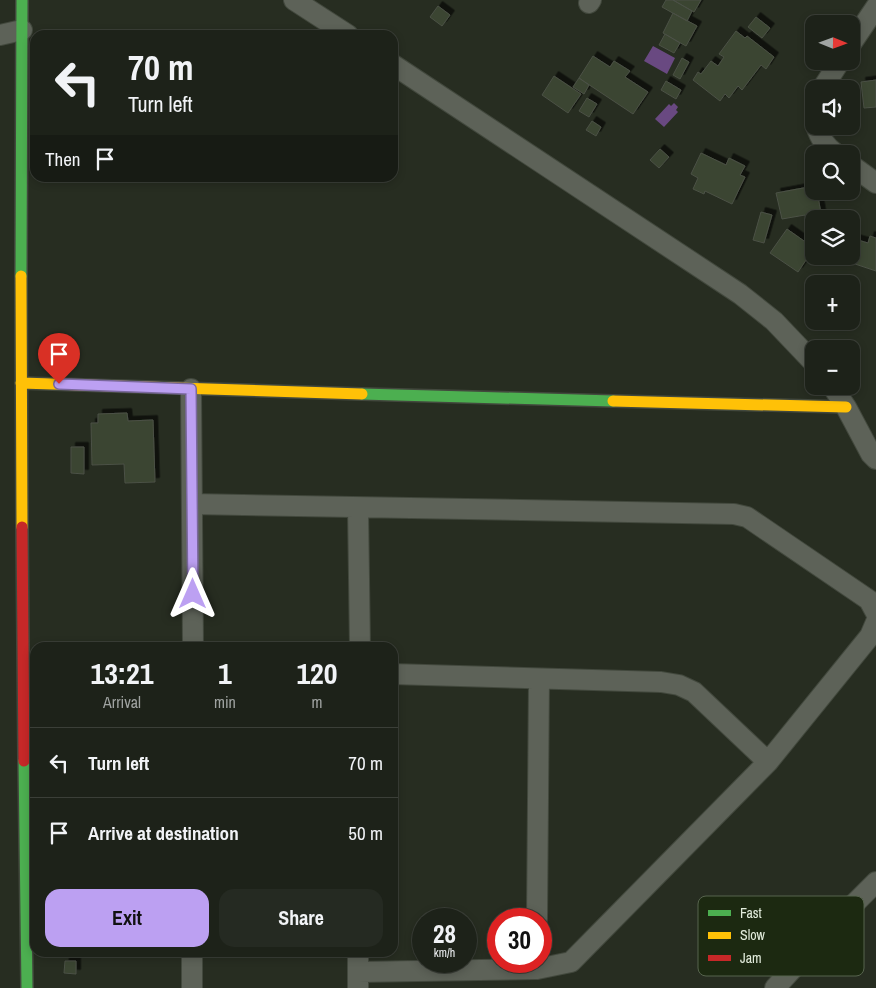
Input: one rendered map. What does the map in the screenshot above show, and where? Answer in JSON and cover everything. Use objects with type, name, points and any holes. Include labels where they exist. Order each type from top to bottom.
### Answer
[{"type":"street","points":[[22,0],[22,632],[27,988]]},
{"type":"street","points":[[294,0],[340,30]]},
{"type":"street","points":[[860,30],[876,6]]},
{"type":"street","points":[[0,34],[22,30]]},
{"type":"street","points":[[398,68],[740,294],[774,321],[805,354]]},
{"type":"street","points":[[860,171],[876,183]]},
{"type":"street","points":[[21,383],[846,407]]},
{"type":"street","points":[[191,389],[193,642]]},
{"type":"street","points":[[838,395],[864,443],[876,459]]},
{"type":"street","points":[[192,504],[734,514],[747,517],[869,600],[876,613]]},
{"type":"street","points":[[358,508],[360,642]]},
{"type":"street","points":[[552,964],[570,962],[768,762],[870,636],[876,622]]},
{"type":"street","points":[[398,674],[661,682],[680,685],[694,692],[768,762]]},
{"type":"street","points":[[537,908],[539,679]]},
{"type":"street","points":[[862,896],[876,882]]},
{"type":"street","points":[[192,957],[192,988]]},
{"type":"street","points":[[358,971],[487,967]]},
{"type":"street","points":[[775,988],[786,976]]},
{"type":"shaded area","points":[[653,46],[675,58],[667,74],[644,61]]},
{"type":"shaded area","points":[[674,103],[678,107],[676,110],[678,112],[664,127],[655,119],[669,104],[671,106]]},
{"type":"building","points":[[666,0],[673,0],[692,11],[687,21],[662,7]]},
{"type":"building","points":[[673,0],[701,0],[694,12]]},
{"type":"building","points":[[438,6],[450,15],[442,26],[430,17]]},
{"type":"building","points":[[673,13],[697,26],[686,46],[663,33]]},
{"type":"building","points":[[756,17],[770,28],[762,38],[748,27]]},
{"type":"building","points":[[736,31],[745,38],[747,36],[774,57],[766,69],[761,65],[742,90],[738,86],[729,98],[725,94],[720,101],[693,80],[698,72],[701,74],[711,61],[718,66],[724,57],[719,54]]},
{"type":"building","points":[[665,34],[680,43],[674,53],[659,45]]},
{"type":"building","points":[[593,56],[610,67],[614,61],[630,71],[625,77],[648,92],[633,114],[579,78]]},
{"type":"building","points":[[682,58],[689,62],[680,79],[673,75]]},
{"type":"building","points":[[554,76],[581,94],[568,113],[542,95]]},
{"type":"building","points":[[579,78],[589,85],[584,94],[573,87]]},
{"type":"building","points":[[876,80],[876,107],[864,108],[861,82]]},
{"type":"building","points":[[666,81],[681,90],[676,99],[661,90]]},
{"type":"building","points":[[587,98],[597,104],[589,117],[579,111]]},
{"type":"building","points":[[592,121],[601,127],[596,136],[586,130]]},
{"type":"building","points":[[660,149],[669,157],[659,168],[650,160]]},
{"type":"building","points":[[701,153],[726,165],[729,158],[745,166],[740,175],[745,177],[732,204],[705,191],[704,194],[693,189],[698,178],[691,174]]},
{"type":"building","points":[[805,188],[805,200],[819,200],[820,210],[805,210],[805,215],[782,219],[776,193]]},
{"type":"building","points":[[761,212],[772,215],[764,243],[753,240]]},
{"type":"building","points":[[787,229],[805,242],[805,262],[798,272],[770,253]]},
{"type":"building","points":[[870,236],[876,238],[876,271],[858,265],[860,265],[860,241],[868,243]]},
{"type":"building","points":[[127,413],[128,421],[153,420],[155,482],[125,483],[124,464],[92,465],[91,423],[98,423],[98,414]]},
{"type":"building","points":[[71,447],[84,447],[84,474],[71,473]]},
{"type":"building","points":[[65,961],[76,961],[76,974],[64,973]]},
{"type":"traffic: fast","points":[[21,276],[22,0]]},
{"type":"traffic: fast","points":[[362,394],[613,401]]},
{"type":"traffic: fast","points":[[24,761],[27,988]]},
{"type":"traffic: slow","points":[[21,276],[22,527]]},
{"type":"traffic: slow","points":[[21,383],[362,394]]},
{"type":"traffic: slow","points":[[613,401],[846,407]]},
{"type":"traffic: jam","points":[[22,527],[24,761]]},
{"type":"route","points":[[59,384],[191,389],[193,594]]}]
